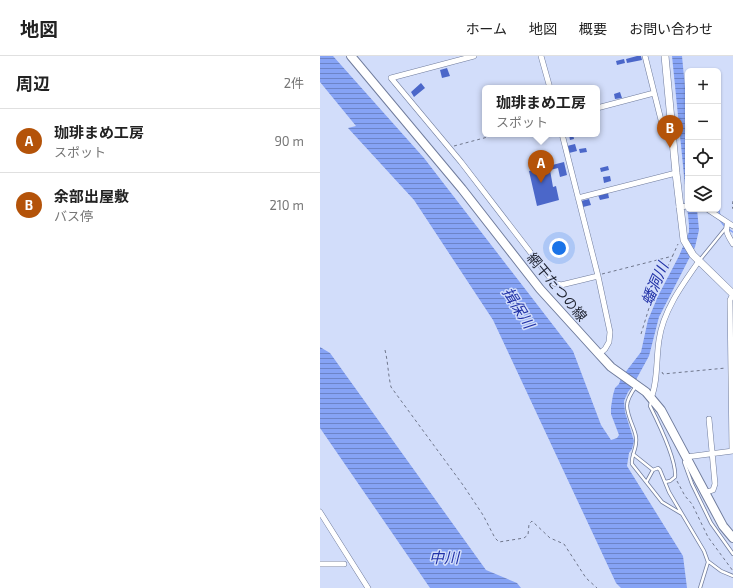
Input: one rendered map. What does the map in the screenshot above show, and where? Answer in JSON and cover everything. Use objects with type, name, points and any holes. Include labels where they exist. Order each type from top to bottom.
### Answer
[{"type":"main road","name":"網干たつの線","points":[[351,56],[462,189],[540,289],[611,367],[652,398],[666,418],[704,493],[723,526],[733,538]]},
{"type":"street","points":[[474,56],[391,78],[449,147],[554,283],[561,285],[598,276]]},
{"type":"street","points":[[542,56],[549,85]]},
{"type":"street","points":[[645,56],[663,127],[666,129],[672,129]]},
{"type":"street","points":[[664,56],[679,207],[685,244],[692,254],[733,294],[730,300],[733,451],[686,457]]},
{"type":"street","points":[[600,107],[654,93]]},
{"type":"street","points":[[563,137],[598,276],[610,332],[609,342],[606,349],[599,354]]},
{"type":"street","points":[[578,198],[676,173]]},
{"type":"street","points":[[679,207],[685,206]]},
{"type":"street","points":[[711,212],[730,225],[727,234],[733,244]]},
{"type":"street","points":[[652,398],[655,388],[658,350],[663,323],[672,302],[683,283],[699,261]]},
{"type":"street","points":[[704,493],[713,490],[715,484],[709,419]]},
{"type":"street","points":[[320,512],[368,588]]},
{"type":"street","points":[[320,564],[344,564]]},
{"type":"lane","points":[[699,261],[730,225]]},
{"type":"lane","points":[[636,385],[628,397],[627,402],[627,413],[636,435],[632,464],[647,481],[662,502],[683,514]]},
{"type":"lane","points":[[652,398],[650,406],[667,440],[675,470],[675,476],[670,481],[665,482]]},
{"type":"lane","points":[[633,454],[653,470]]},
{"type":"lane","points":[[686,457],[684,461],[692,484],[704,510],[714,529],[733,554]]},
{"type":"lane","points":[[647,481],[653,470],[658,468],[669,492],[704,551],[708,562],[721,571],[733,576]]},
{"type":"lane","points":[[700,588],[708,562]]},
{"type":"path","points":[[449,147],[487,137]]},
{"type":"path","points":[[733,201],[733,209]]},
{"type":"path","points":[[641,334],[649,308],[683,234]]},
{"type":"path","points":[[598,276],[673,256]]},
{"type":"path","points":[[385,350],[388,361],[388,378],[391,387],[463,485],[483,515],[495,538],[499,542],[524,538],[528,535],[529,524],[532,521],[550,538],[564,544],[586,578],[597,588]]},
{"type":"path","points":[[662,371],[663,374],[731,368]]},
{"type":"path","points":[[675,476],[685,496],[692,504],[708,537],[733,572]]},
{"type":"water","name":"揖保川","points":[[320,56],[333,56],[424,158],[573,351],[601,425],[611,440],[617,438],[619,435],[611,414],[615,388],[641,352],[648,320],[689,232],[688,212],[697,212],[699,230],[695,247],[659,317],[649,356],[624,401],[625,412],[634,441],[632,449],[629,453],[627,466],[683,556],[687,588],[621,588],[616,583],[493,320],[414,200],[348,128],[356,126],[320,82]]},
{"type":"water","points":[[672,56],[682,56],[685,88],[685,185]]},
{"type":"water","name":"中川","points":[[320,347],[330,353],[486,570],[517,583],[521,588],[430,588],[320,428]]},
{"type":"building","points":[[641,56],[642,60],[627,63],[626,59]]},
{"type":"building","points":[[624,59],[625,63],[617,65],[616,61]]},
{"type":"building","points":[[447,68],[450,76],[442,78],[440,70]]},
{"type":"building","points":[[421,83],[425,88],[414,97],[411,92]]},
{"type":"building","points":[[620,92],[622,98],[615,99],[614,94]]},
{"type":"building","points":[[569,137],[574,137],[574,139],[570,140]]},
{"type":"building","points":[[575,144],[577,151],[569,153],[567,146]]},
{"type":"building","points":[[586,148],[587,152],[580,153],[579,149]]},
{"type":"building","points":[[564,162],[567,175],[560,177],[558,168],[550,170],[553,187],[556,186],[559,200],[537,206],[529,171]]},
{"type":"building","points":[[608,166],[609,170],[601,172],[600,168]]},
{"type":"building","points":[[610,176],[611,181],[604,183],[603,177]]},
{"type":"building","points":[[608,193],[609,198],[600,200],[598,195]]},
{"type":"building","points":[[589,199],[591,205],[583,207],[581,201]]},
{"type":"waterway","points":[[719,212],[720,216]]},
{"type":"waterway","points":[[720,220],[725,227]]},
{"type":"waterway","points":[[728,229],[733,232]]},
{"type":"place","name":"余部出屋敷","points":[[670,148]]},
{"type":"place","name":"珈琲まめ工房","points":[[541,183]]},
{"type":"water label","name":"蟠洞川","points":[[655,284]]}]
